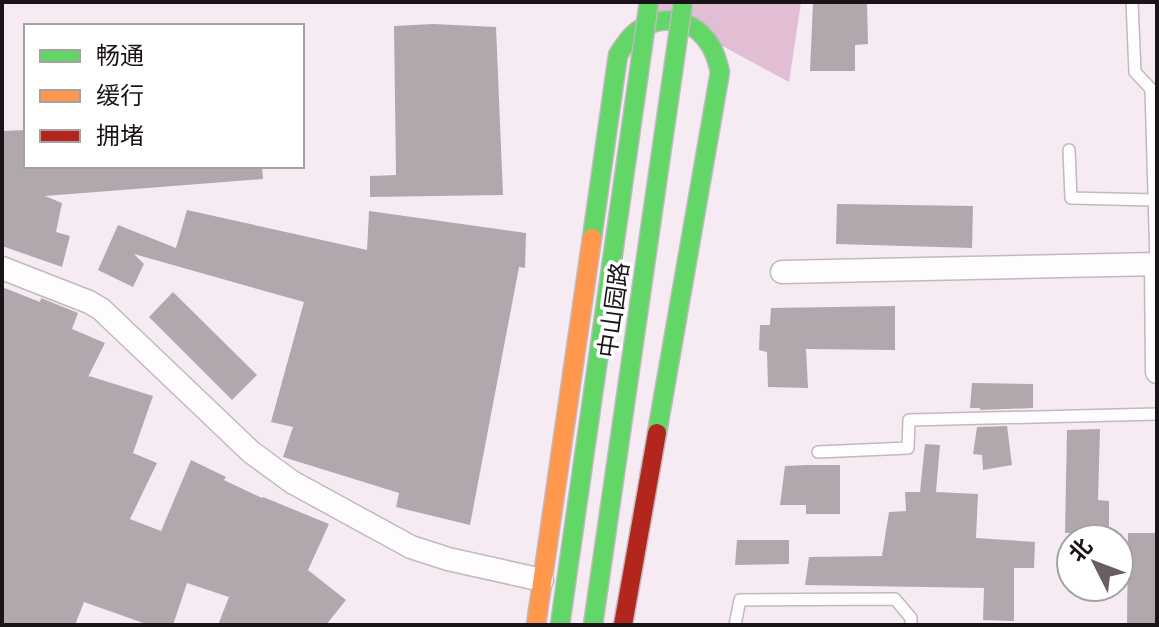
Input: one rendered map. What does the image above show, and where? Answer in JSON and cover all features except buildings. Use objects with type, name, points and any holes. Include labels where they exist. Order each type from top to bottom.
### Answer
[{"type":"main road","name":"中山园路","points":[[560,625],[649,2]]},
{"type":"main road","name":"中山园路","points":[[593,625],[683,2]]},
{"type":"main road","points":[[536,625],[618,55],[624,42],[644,25],[670,20],[695,27],[705,36],[713,46],[720,72],[623,625]]},
{"type":"street","points":[[782,272],[1156,264],[1157,372]]},
{"type":"street","points":[[2,268],[101,309],[251,452],[292,482],[411,547],[448,559],[542,580]]},
{"type":"lane","points":[[1132,2],[1135,72],[1151,89],[1156,264]]},
{"type":"lane","points":[[1069,150],[1071,198],[1154,200]]},
{"type":"lane","points":[[818,452],[908,448],[909,420],[1157,414]]},
{"type":"lane","points":[[735,625],[740,600],[895,599],[911,618],[911,625]]},
{"type":"shaded area","points":[[641,2],[801,2],[789,82]]},
{"type":"traffic: fast","points":[[560,625],[649,2]]},
{"type":"traffic: fast","points":[[593,625],[683,2]]},
{"type":"traffic: fast","points":[[592,238],[618,55],[629,39],[646,26],[667,20],[687,24],[708,42],[720,72],[657,433]]},
{"type":"traffic: slow","points":[[536,625],[592,238]]},
{"type":"traffic: jam","points":[[623,625],[657,433]]}]
